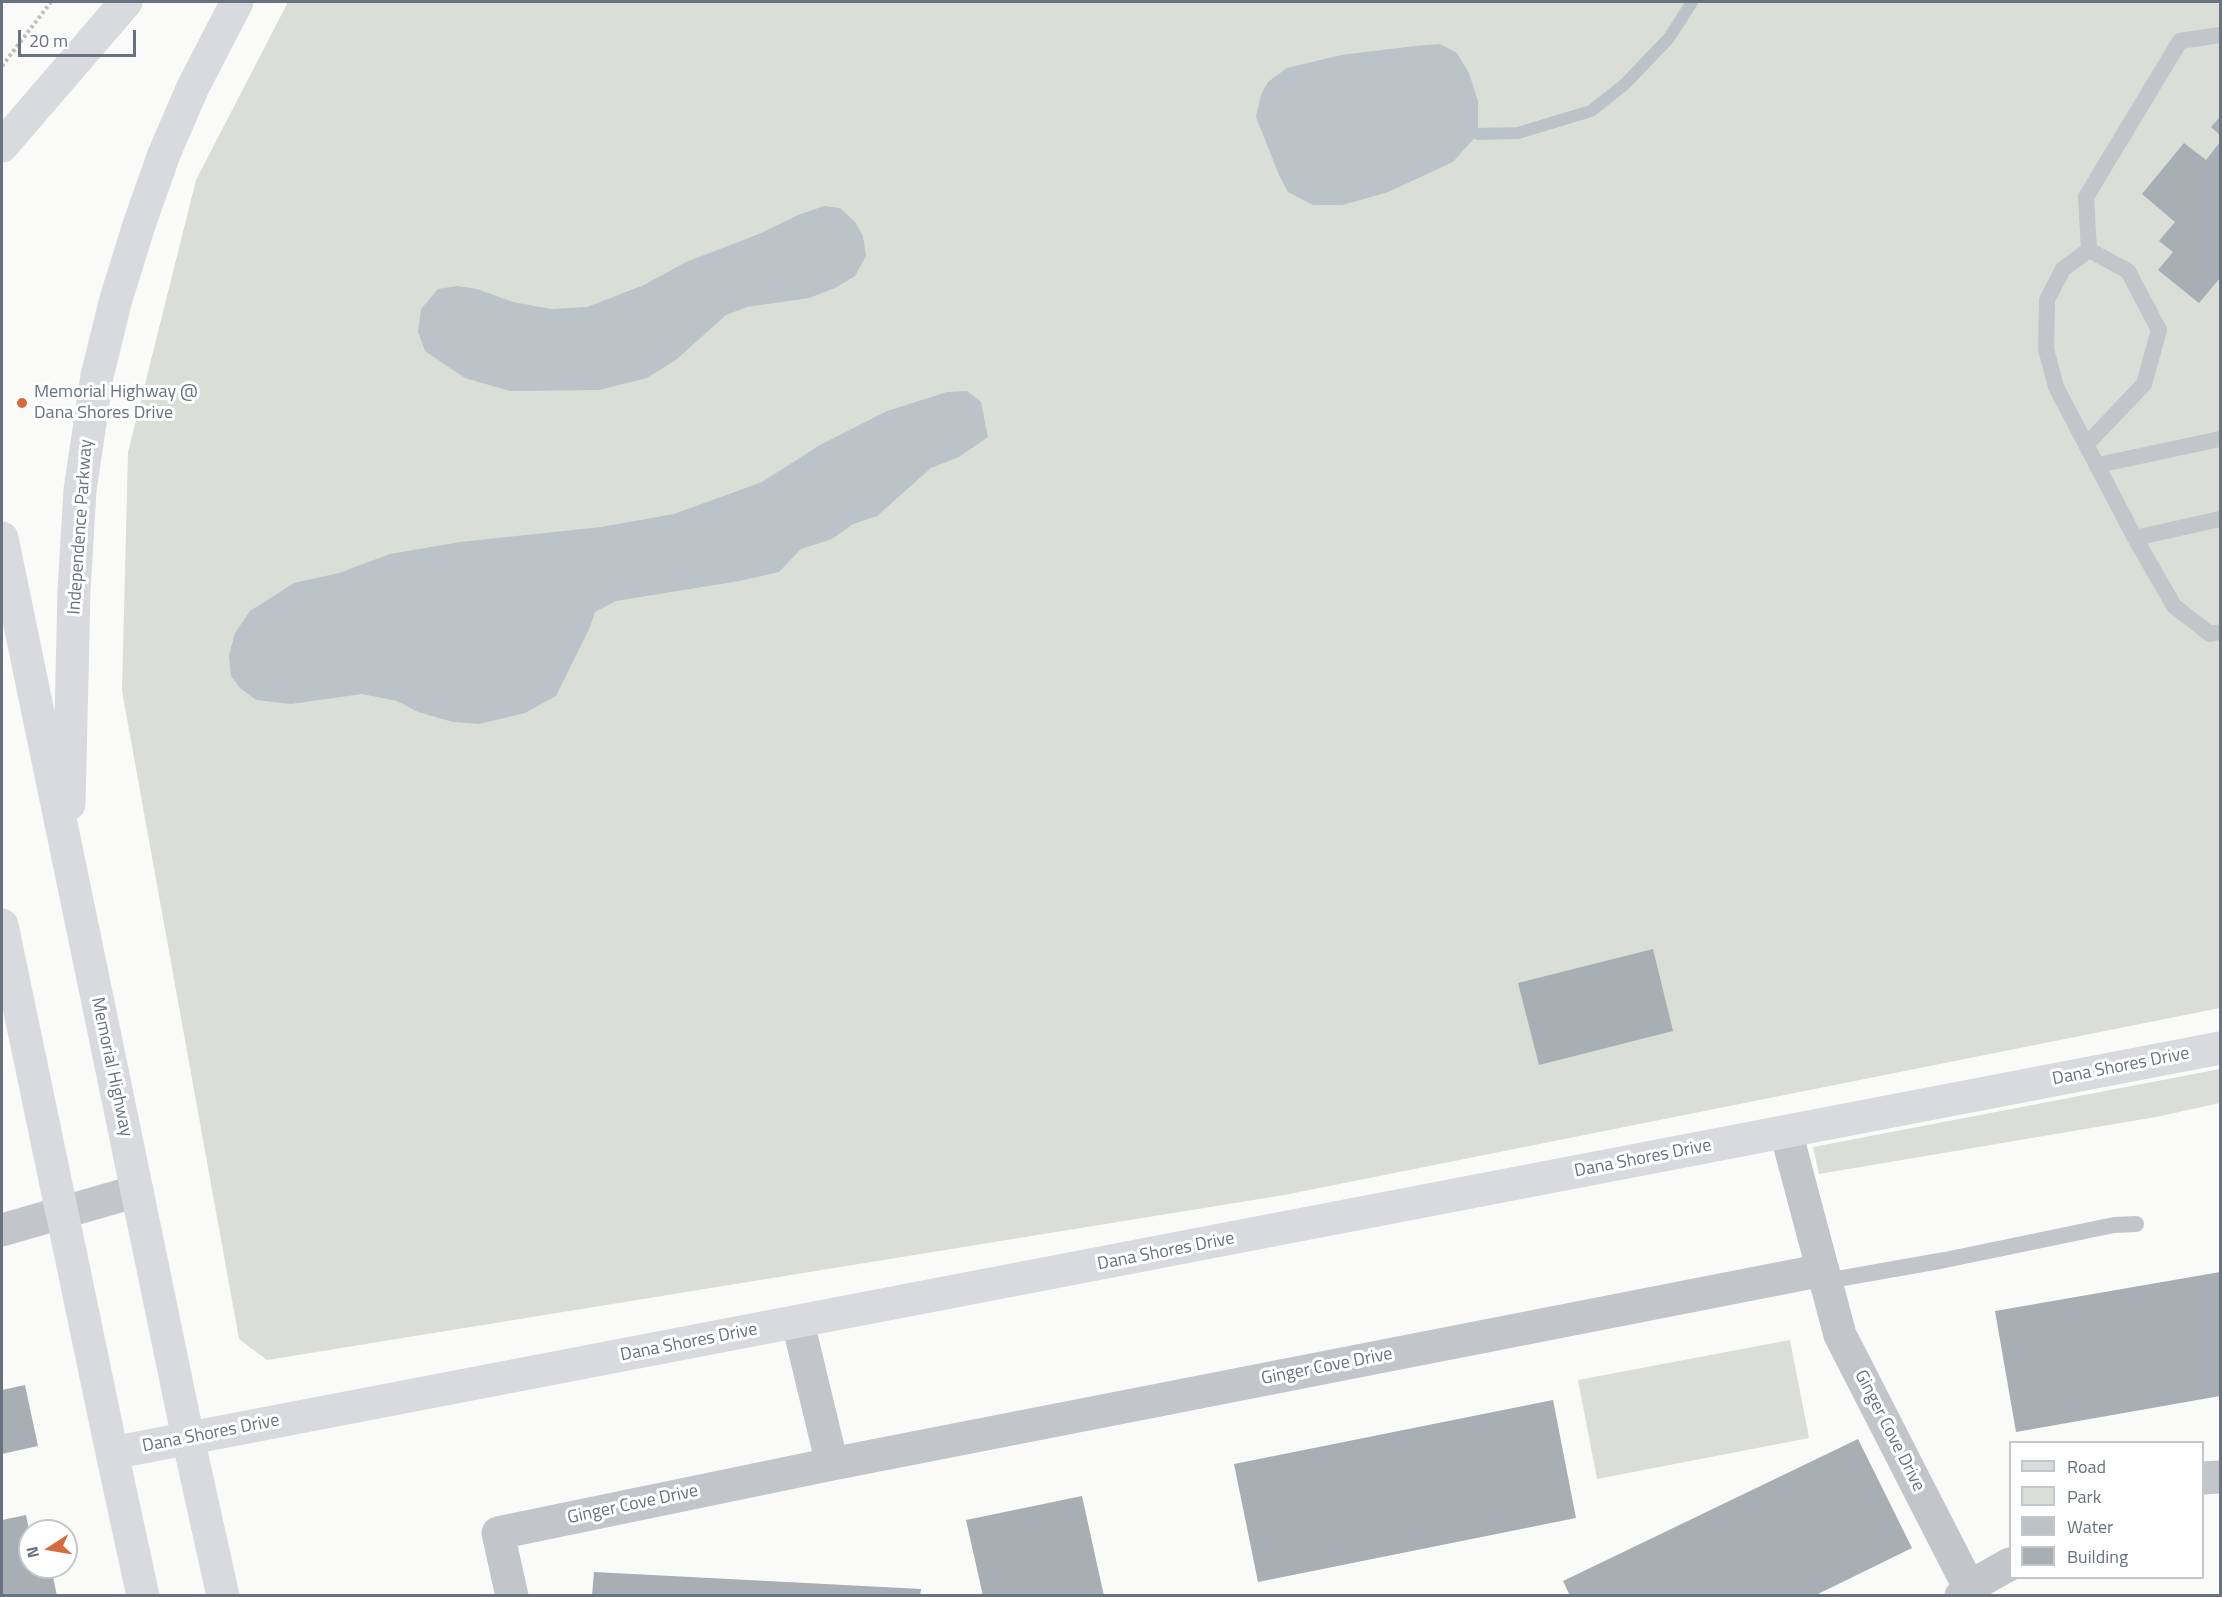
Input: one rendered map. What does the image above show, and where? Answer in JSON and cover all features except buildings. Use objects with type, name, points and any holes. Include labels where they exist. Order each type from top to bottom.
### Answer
[{"type":"main road","points":[[2,146],[126,2]]},
{"type":"main road","name":"Independence Parkway","points":[[68,863],[74,580],[80,490],[97,376],[119,289],[161,165],[193,87],[237,2]]},
{"type":"main road","name":"Memorial Highway","points":[[2,538],[188,1438],[223,1596]]},
{"type":"main road","points":[[2,925],[143,1596]]},
{"type":"main road","name":"Dana Shores Drive","points":[[112,1453],[2220,1048]]},
{"type":"street","name":"Ginger Cove Drive","points":[[1786,1132],[1840,1335],[1965,1591],[2009,1565]]},
{"type":"street","points":[[2,1230],[137,1191]]},
{"type":"street","name":"Ginger Cove Drive","points":[[512,1596],[498,1533],[832,1464],[1825,1275]]},
{"type":"street","points":[[798,1323],[832,1464]]},
{"type":"street","points":[[2204,1478],[2220,1477]]},
{"type":"lane","points":[[2089,250],[2086,197],[2180,41],[2220,35]]},
{"type":"lane","points":[[2089,250],[2063,269],[2046,300],[2046,349],[2056,387],[2135,538],[2174,606],[2210,634],[2220,632]]},
{"type":"lane","points":[[2086,444],[2144,384],[2159,330],[2128,271],[2089,250]]},
{"type":"lane","points":[[2098,465],[2220,439]]},
{"type":"lane","points":[[2135,538],[2220,519]]},
{"type":"lane","points":[[1825,1275],[1945,1260],[2114,1225],[2136,1224]]},
{"type":"path","points":[[2,66],[51,2]]},
{"type":"green space","points":[[288,2],[2220,2],[2220,1008],[1284,1195],[267,1360],[239,1339],[122,691],[128,452],[196,180]]},
{"type":"green space","points":[[2220,1069],[2220,1103],[2156,1117],[1819,1174],[1813,1147]]},
{"type":"green space","points":[[1790,1340],[1809,1438],[1597,1479],[1578,1380]]},
{"type":"water","points":[[1440,44],[1457,53],[1469,73],[1478,101],[1478,134],[1453,162],[1388,192],[1343,205],[1313,205],[1288,192],[1256,117],[1261,95],[1268,82],[1287,68],[1341,55]]},
{"type":"water","points":[[824,206],[840,208],[855,222],[863,236],[866,256],[855,276],[835,288],[809,298],[747,307],[726,315],[677,359],[647,378],[599,390],[510,391],[465,378],[425,351],[418,332],[421,309],[438,289],[457,286],[477,289],[513,302],[551,309],[587,307],[644,285],[686,262]]},
{"type":"water","points":[[967,391],[981,402],[988,437],[959,457],[931,468],[877,516],[853,524],[832,539],[801,549],[779,572],[739,581],[616,601],[595,612],[556,696],[525,713],[479,724],[453,722],[418,712],[397,701],[362,694],[291,704],[256,700],[240,688],[231,676],[229,655],[235,633],[250,611],[294,583],[339,573],[390,554],[460,542],[601,527],[674,514],[762,482],[820,445],[887,411],[947,392]]},
{"type":"waterway","points":[[1478,134],[1518,133],[1591,111],[1625,84],[1669,38],[1692,2]]},
{"type":"place","name":"Memorial Highway @ Dana Shores Drive","points":[[22,403]]}]
